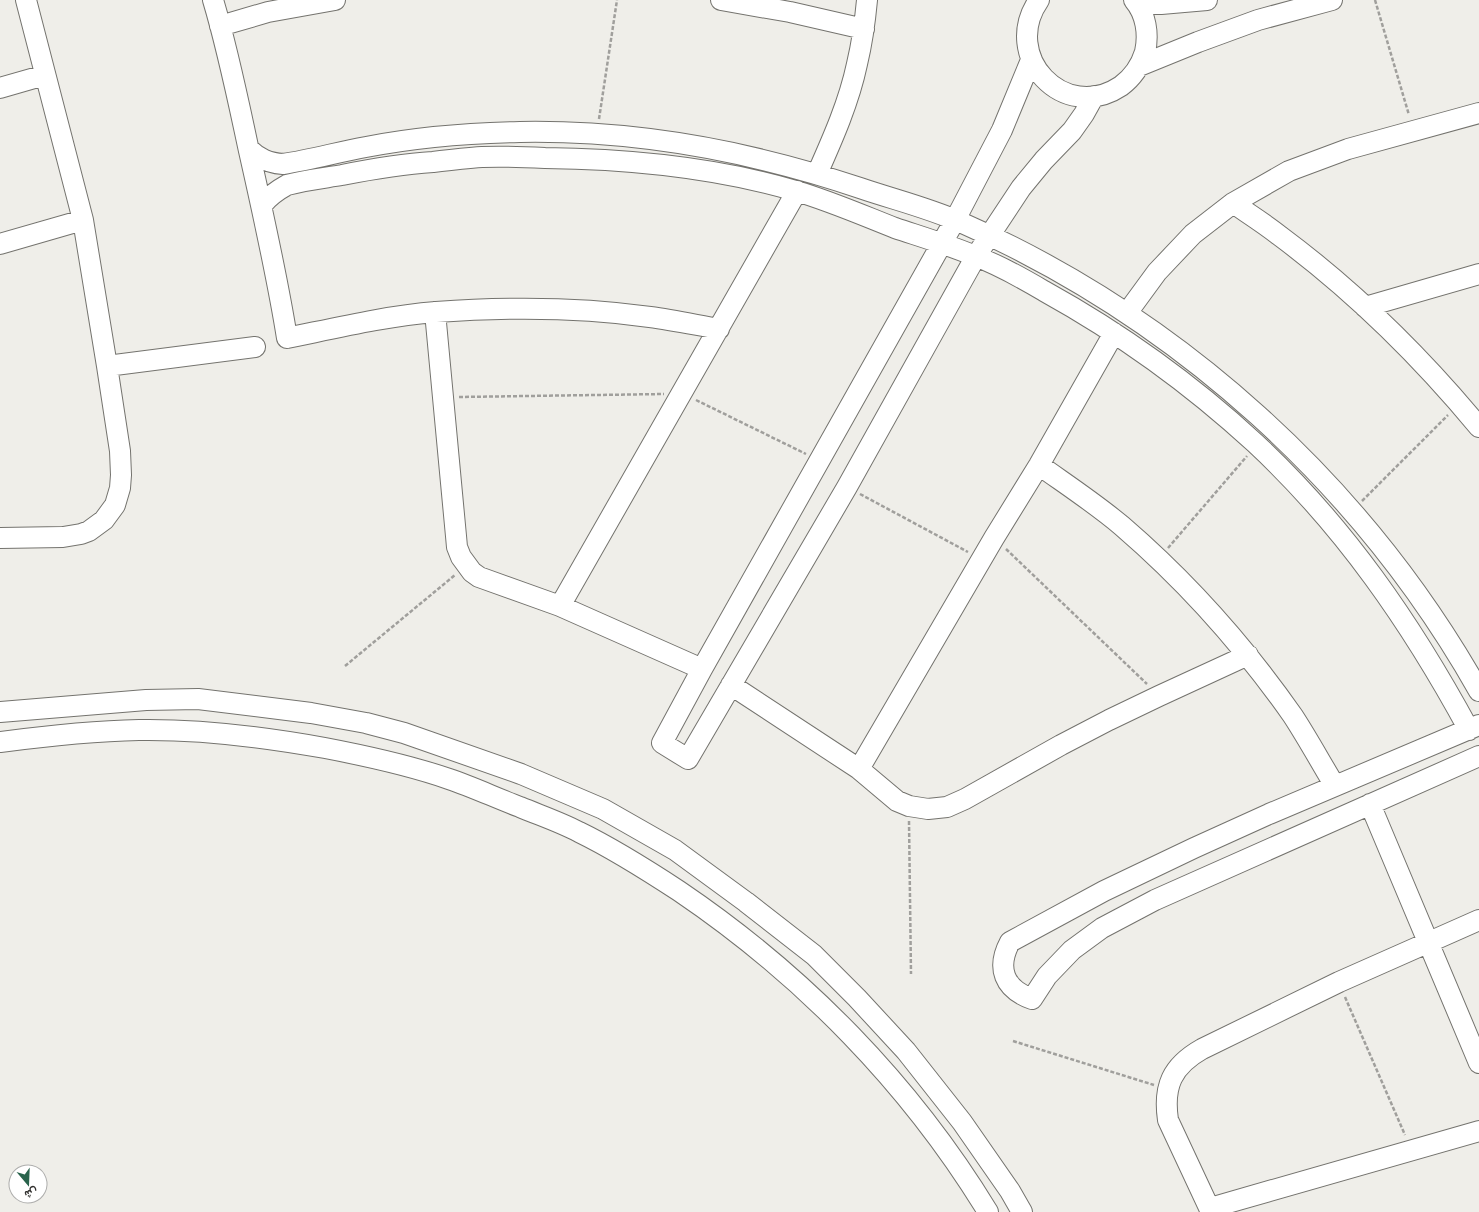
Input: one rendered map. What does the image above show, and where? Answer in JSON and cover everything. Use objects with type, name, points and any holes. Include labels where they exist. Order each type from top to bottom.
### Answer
[{"type":"street","points":[[0,538],[72,537],[97,526],[110,513],[118,497],[121,475],[120,451],[83,220],[26,0]]},
{"type":"street","points":[[213,0],[238,96],[262,205],[281,298],[287,338],[362,322],[435,312],[509,308],[580,310],[650,317],[719,328]]},
{"type":"street","points":[[220,26],[268,12],[335,0]]},
{"type":"street","points":[[721,0],[790,12],[864,29]]},
{"type":"street","points":[[816,174],[834,136],[857,65],[864,29],[867,0]]},
{"type":"street","points":[[1027,0],[1028,50],[1031,60],[1044,79],[1057,88],[1072,95],[1094,96],[1120,86],[1133,75],[1139,66],[1146,45],[1147,34],[1145,23],[1135,1]]},
{"type":"street","points":[[1027,28],[1032,12],[1039,0]]},
{"type":"street","points":[[1135,1],[1161,4],[1206,0]]},
{"type":"street","points":[[1139,66],[1258,20],[1332,0]]},
{"type":"street","points":[[1031,60],[1002,130],[942,245],[702,669],[662,743],[688,759],[847,487],[976,256],[1029,178],[1072,131],[1094,96]]},
{"type":"street","points":[[0,88],[45,75]]},
{"type":"street","points":[[1127,313],[1157,272],[1193,234],[1233,203],[1289,171],[1348,150],[1479,113]]},
{"type":"street","points":[[249,149],[256,156],[274,163],[293,162],[368,146],[445,136],[522,132],[597,134],[652,139],[763,159],[816,174],[955,220],[1056,270],[1127,313],[1176,348],[1268,424],[1311,466],[1352,511],[1392,560],[1430,611],[1479,691]]},
{"type":"street","points":[[319,156],[324,178]]},
{"type":"street","points":[[262,205],[277,190],[287,185],[399,165],[483,157],[571,158],[654,163],[742,178],[797,191],[942,245],[976,256],[1050,294],[1114,333],[1176,377],[1257,445],[1299,488],[1338,532],[1376,579],[1410,628],[1474,727],[1269,814],[1187,851],[1104,891],[1010,942],[1005,951],[1003,961],[1005,976],[1014,990],[1022,996],[1032,999],[1046,976],[1072,950],[1102,928],[1156,900],[1479,756]]},
{"type":"street","points":[[560,606],[797,191]]},
{"type":"street","points":[[1233,203],[1293,246],[1365,307],[1414,354],[1479,427]]},
{"type":"street","points":[[0,244],[83,220]]},
{"type":"street","points":[[1365,307],[1479,274]]},
{"type":"street","points":[[435,312],[456,542],[466,566],[472,572],[487,581],[560,606],[702,669]]},
{"type":"street","points":[[859,769],[994,538],[1040,465],[1114,333]]},
{"type":"street","points":[[107,366],[255,348]]},
{"type":"street","points":[[1040,465],[1098,508],[1159,559],[1195,595],[1248,655],[1294,718],[1335,786]]},
{"type":"street","points":[[731,685],[859,769],[892,797],[909,806],[928,809],[948,807],[966,799],[1061,745],[1158,696],[1248,655]]},
{"type":"street","points":[[0,712],[146,700],[198,699],[310,713],[404,733],[521,774],[603,810],[687,858],[814,955],[857,998],[906,1051],[962,1122],[1010,1191],[1022,1212]]},
{"type":"street","points":[[0,742],[90,732],[142,730],[226,734],[277,740],[407,766],[450,779],[578,831],[657,876],[707,910],[754,946],[803,988],[854,1038],[892,1079],[926,1120],[956,1162],[988,1212]]},
{"type":"street","points":[[1370,804],[1479,1063]]},
{"type":"street","points":[[1479,920],[1339,982],[1190,1056],[1180,1065],[1173,1076],[1168,1089],[1166,1104],[1168,1120],[1210,1210],[1479,1131]]},
{"type":"path","points":[[597,134],[617,0]]},
{"type":"path","points":[[1375,0],[1414,131]]},
{"type":"path","points":[[443,397],[681,393],[820,460]]},
{"type":"path","points":[[1352,511],[1460,404]]},
{"type":"path","points":[[1159,559],[1257,445]]},
{"type":"path","points":[[847,487],[982,559]]},
{"type":"path","points":[[994,538],[1158,696]]},
{"type":"path","points":[[345,666],[466,566]]},
{"type":"path","points":[[909,806],[911,974]]},
{"type":"path","points":[[1339,982],[1412,1150]]},
{"type":"path","points":[[1013,1041],[1168,1089]]}]
